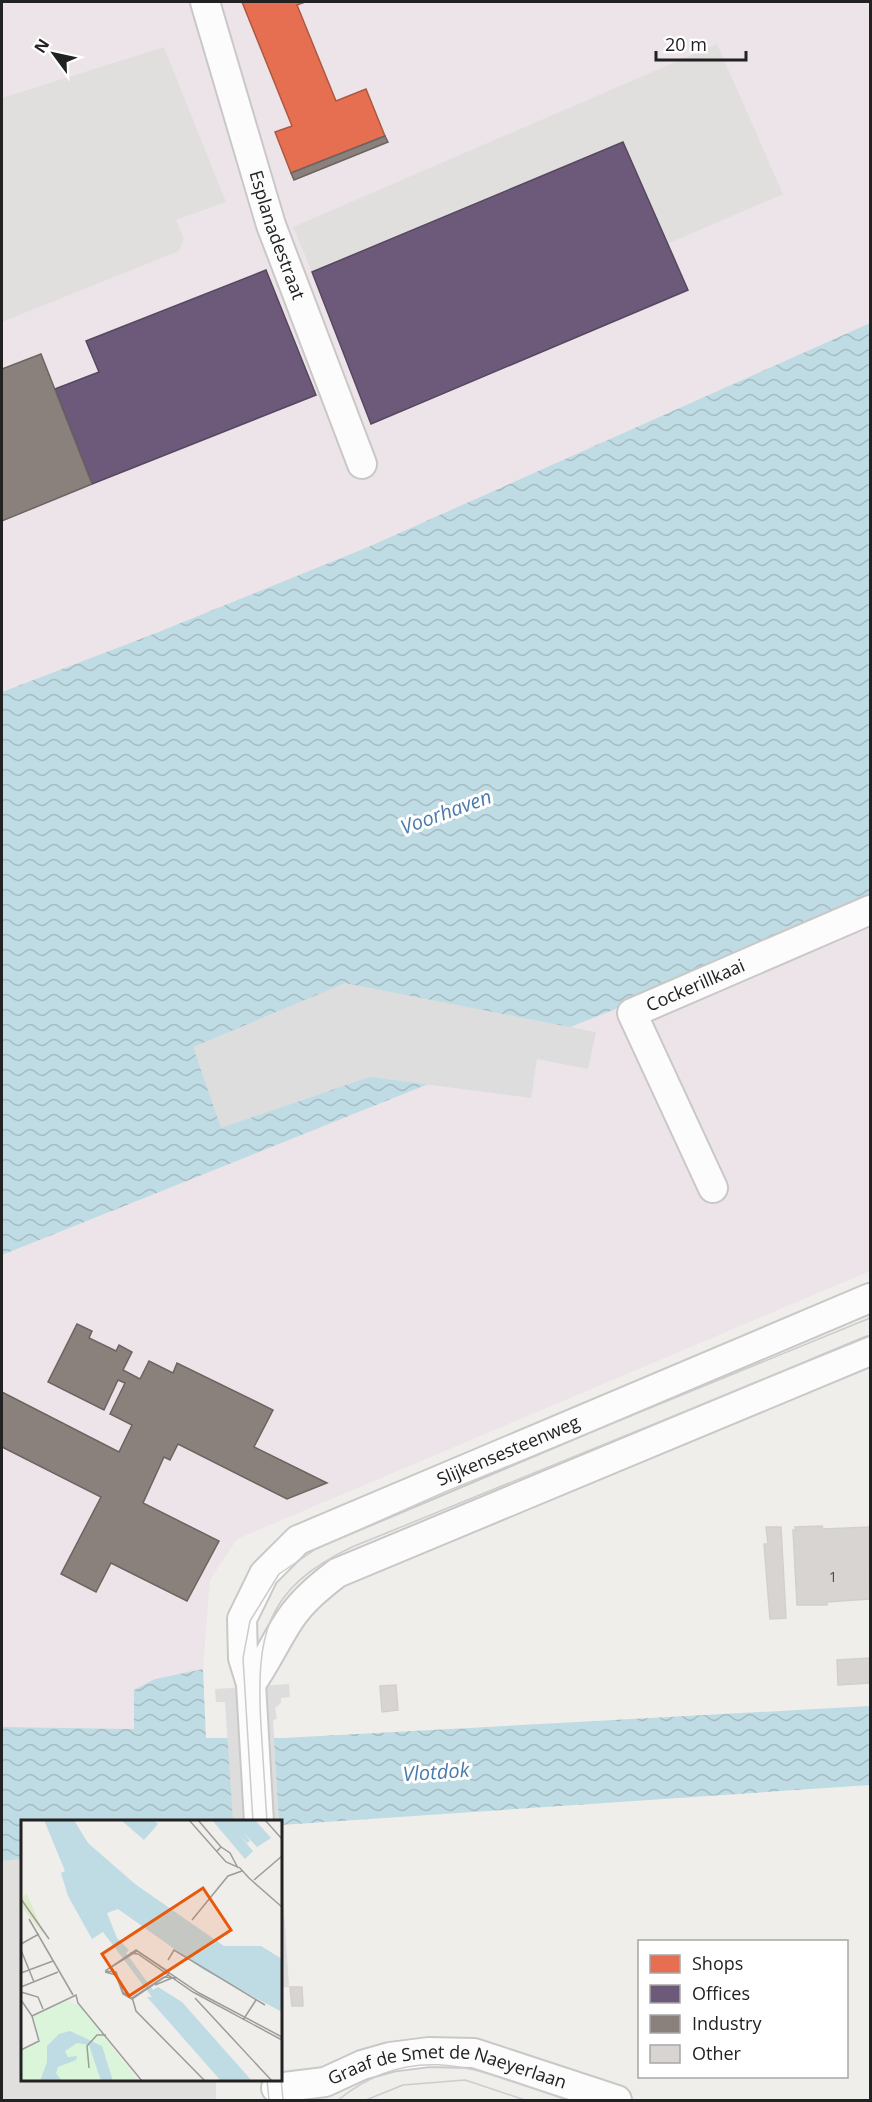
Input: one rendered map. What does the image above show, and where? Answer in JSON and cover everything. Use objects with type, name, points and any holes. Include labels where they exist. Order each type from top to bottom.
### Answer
[{"type":"street","name":"Esplanadestraat","points":[[205,2],[271,225],[362,464]]},
{"type":"street","name":"Cockerillkaai","points":[[713,1188],[632,1013],[870,910]]},
{"type":"street","name":"Slijkensesteenweg","points":[[259,1820],[251,1685],[243,1658],[242,1619],[264,1574],[298,1540],[870,1298]]},
{"type":"street","points":[[251,1685],[269,1659],[289,1620],[309,1595],[337,1573],[435,1530],[870,1351]]},
{"type":"street","name":"Graaf de Smet de Naeyerlaan","points":[[276,2092],[325,2082],[362,2065],[390,2057],[429,2052],[474,2053],[616,2100]]},
{"type":"shaded area","points":[[2,2],[870,2],[870,323],[368,547],[151,635],[2,692]]},
{"type":"shaded area","points":[[717,44],[783,194],[667,244],[622,142],[312,272],[293,227]]},
{"type":"shaded area","points":[[164,47],[226,202],[176,220],[184,239],[179,251],[2,322],[2,98]]},
{"type":"shaded area","points":[[870,901],[870,1271],[237,1539],[210,1580],[203,1669],[155,1679],[135,1729],[2,1727],[2,1255],[618,1008]]},
{"type":"shaded area","points":[[21,1859],[21,2081],[216,2081],[216,2100],[2,2100],[2,1861]]},
{"type":"water","name":"Voorhaven","points":[[870,323],[870,901],[618,1008],[2,1255],[2,692],[151,635],[368,547]]},
{"type":"water","name":"Vlotdok","points":[[203,1669],[206,1738],[283,1738],[870,1706],[870,1785],[282,1825],[282,1820],[21,1820],[21,1859],[2,1861],[2,1727],[134,1729],[134,1690],[155,1679]]},
{"type":"pier","points":[[345,983],[596,1032],[588,1069],[537,1059],[531,1098],[370,1077],[221,1128],[193,1047]]},
{"type":"pier","points":[[289,1684],[290,1697],[281,1698],[281,1703],[275,1708],[277,1719],[273,1720],[279,1820],[233,1820],[225,1702],[216,1702],[215,1689]]},
{"type":"pier","points":[[282,1877],[289,1987],[282,1988]]},
{"type":"building: Shops","points":[[242,2],[305,2],[297,5],[336,101],[366,89],[385,136],[291,173],[275,132],[292,126]]},
{"type":"building: Offices","points":[[623,142],[688,290],[371,424],[312,272]]},
{"type":"building: Offices","points":[[266,270],[316,395],[92,484],[55,389],[99,372],[86,341]]},
{"type":"building: Industry","points":[[385,136],[388,142],[294,180],[291,173]]},
{"type":"building: Industry","points":[[41,354],[92,484],[2,521],[2,369]]},
{"type":"building: Industry","points":[[77,1324],[92,1331],[89,1338],[116,1351],[119,1345],[132,1352],[123,1370],[140,1379],[149,1361],[173,1373],[177,1363],[273,1410],[254,1447],[327,1483],[287,1499],[178,1444],[170,1460],[164,1457],[143,1503],[219,1541],[187,1601],[111,1563],[96,1592],[61,1574],[101,1497],[2,1447],[2,1392],[119,1452],[132,1425],[110,1414],[125,1383],[118,1380],[104,1410],[48,1382]]},
{"type":"building: Other","points":[[822,1526],[823,1529],[869,1527],[870,1599],[827,1602],[827,1605],[797,1605],[793,1530],[796,1530],[795,1527]]},
{"type":"building: Other","points":[[766,1527],[781,1527],[786,1618],[770,1619],[764,1544],[768,1544]]},
{"type":"building: Other","points":[[870,1658],[870,1683],[838,1685],[837,1660]]},
{"type":"building: Other","points":[[396,1685],[398,1710],[382,1712],[380,1686]]},
{"type":"building: Other","points":[[290,1987],[302,1987],[303,2006],[292,2006]]},
{"type":"tram line","points":[[253,1820],[243,1658],[250,1621],[279,1574],[316,1549],[445,1492],[870,1318]]},
{"type":"tram line","points":[[267,1820],[260,1694],[264,1640],[283,1598],[300,1580],[323,1563],[352,1547],[870,1336]]},
{"type":"tram line","points":[[338,2100],[367,2081],[395,2069],[423,2065],[451,2066],[479,2071],[567,2100]]},
{"type":"tram line","points":[[366,2100],[403,2085],[465,2080],[525,2100]]},
{"type":"tram line","points":[[267,2081],[269,2100]]},
{"type":"tram line","points":[[281,2081],[283,2100]]}]
